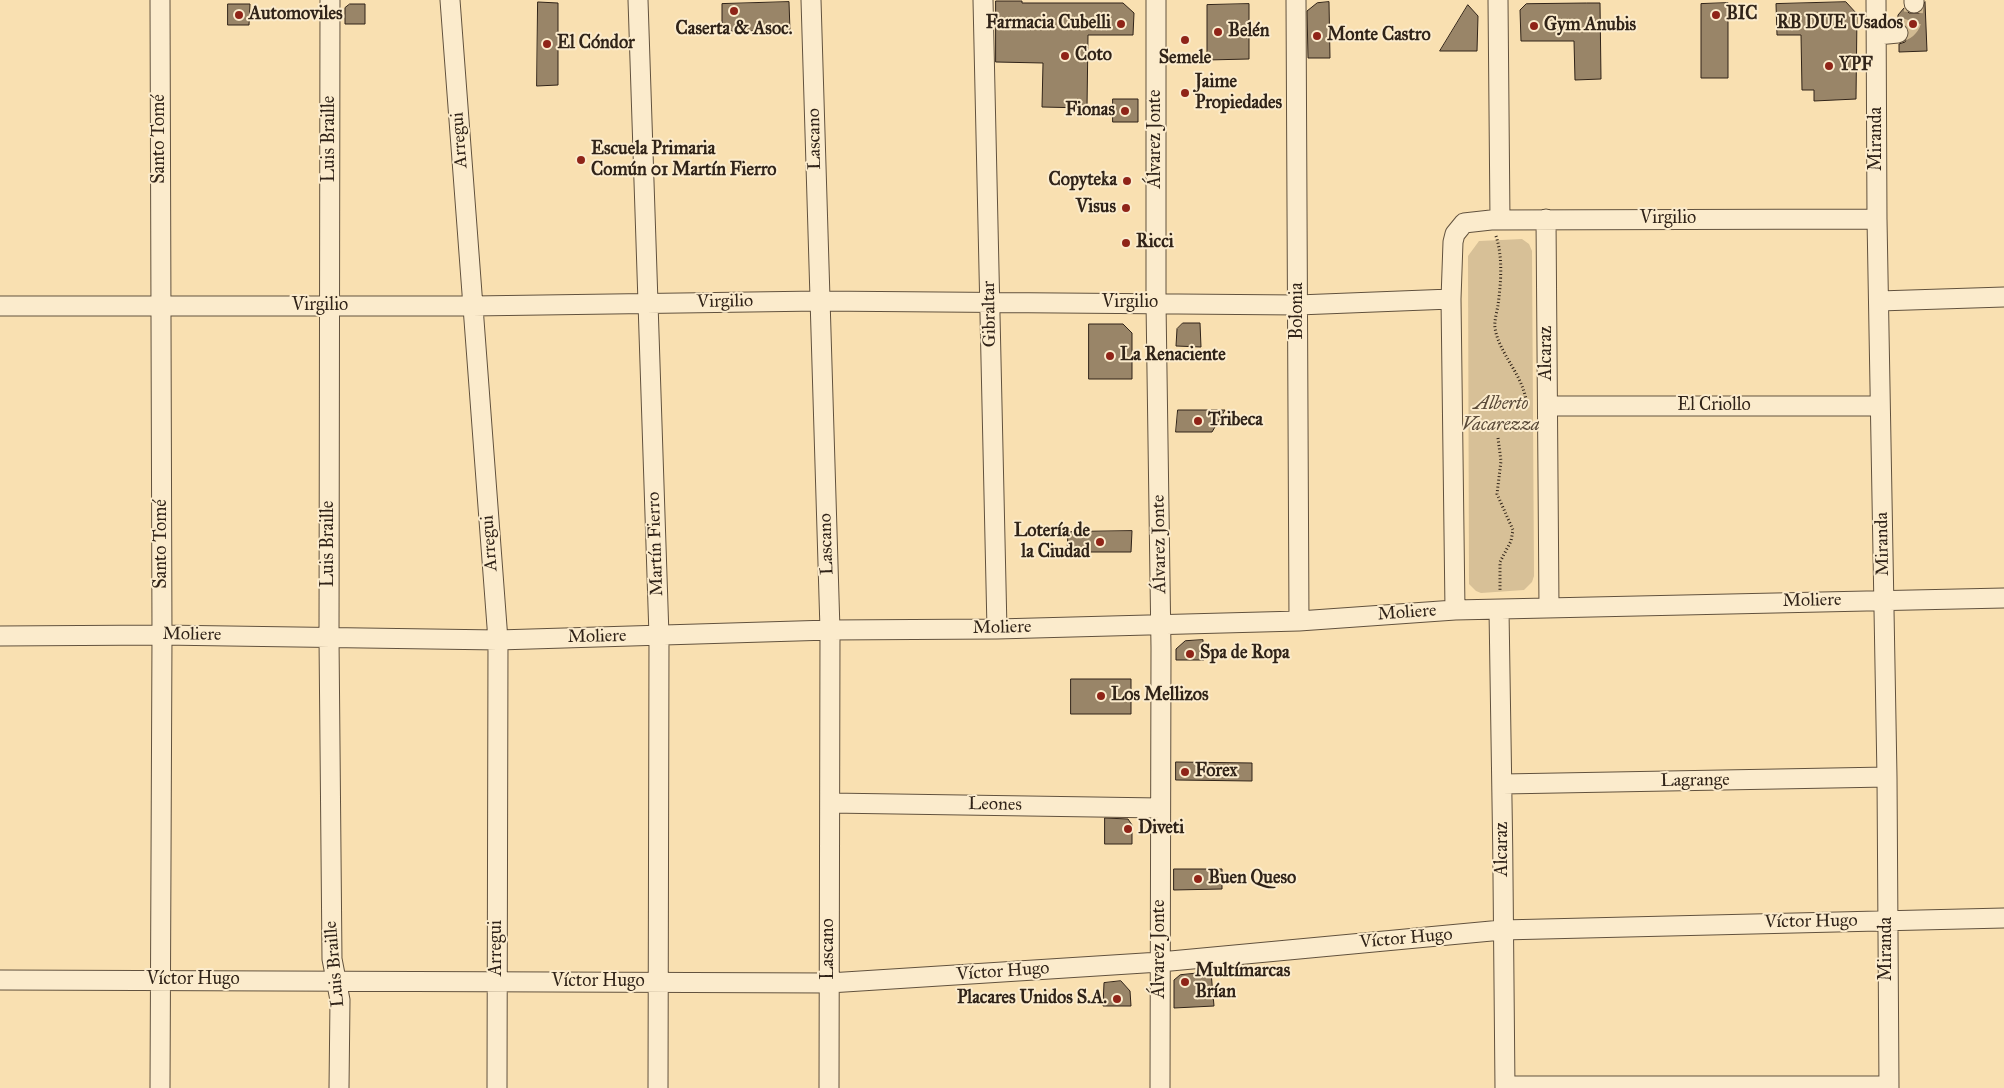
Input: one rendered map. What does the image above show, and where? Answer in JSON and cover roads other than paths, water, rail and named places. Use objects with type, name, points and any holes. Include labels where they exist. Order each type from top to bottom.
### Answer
[{"type":"street","name":"Santo Tomé","points":[[160,0],[162,304],[160,1088]]},
{"type":"street","name":"Luis Braille","points":[[330,0],[329,638],[332,959],[340,1000],[339,1088]]},
{"type":"street","name":"Arregui","points":[[450,0],[498,640],[497,1088]]},
{"type":"street","name":"Martín Fierro","points":[[638,0],[659,636],[658,1088]]},
{"type":"street","name":"Lascano","points":[[811,0],[830,630],[829,1088]]},
{"type":"street","name":"Gibraltar","points":[[983,0],[996,629]]},
{"type":"street","name":"Álvarez Jonte","points":[[1156,0],[1156,303],[1160,624],[1160,1088]]},
{"type":"street","name":"Bolonia","points":[[1296,0],[1299,621]]},
{"type":"street","points":[[1496,220],[1498,0]]},
{"type":"street","name":"Miranda","points":[[1876,0],[1877,219],[1887,777],[1890,1087]]},
{"type":"street","points":[[1876,34],[1898,34]]},
{"type":"street","name":"Virgilio","points":[[0,306],[162,304],[473,306],[819,301],[1298,305],[1451,299],[1453,242],[1460,227],[1469,221],[1546,219],[1877,219]]},
{"type":"street","name":"Alcaraz","points":[[1546,219],[1549,607]]},
{"type":"street","points":[[1879,301],[2004,297]]},
{"type":"street","points":[[1451,299],[1455,610]]},
{"type":"street","name":"El Criollo","points":[[1548,406],[1880,406]]},
{"type":"street","name":"Moliere","points":[[0,636],[162,634],[498,640],[830,630],[996,629],[1299,621],[1455,610],[1549,607],[2004,598]]},
{"type":"street","name":"Alcaraz","points":[[1500,610],[1505,1087]]},
{"type":"street","name":"Lagrange","points":[[1503,784],[1887,777]]},
{"type":"street","name":"Leones","points":[[830,803],[1160,808]]},
{"type":"street","name":"Víctor Hugo","points":[[0,980],[829,983],[1160,962],[1502,930],[2004,918]]},
{"type":"street","points":[[1505,1087],[1890,1087]]},
{"type":"tunnel","points":[[1898,33],[1907,29],[1912,22],[1914,3]]},
{"type":"place","name":"Caserta & Asoc.","points":[[734,11]]},
{"type":"place","name":"Automoviles","points":[[239,15]]},
{"type":"place","name":"BIC","points":[[1716,15]]},
{"type":"place","name":"Farmacia Cubelli","points":[[1121,24]]},
{"type":"place","name":"RB DUE Usados","points":[[1913,24]]},
{"type":"place","name":"Gym Anubis","points":[[1534,26]]},
{"type":"place","name":"Belén","points":[[1218,32]]},
{"type":"place","name":"Monte Castro","points":[[1317,36]]},
{"type":"place","name":"Semele","points":[[1185,40]]},
{"type":"place","name":"El Cóndor","points":[[547,44]]},
{"type":"place","name":"Coto","points":[[1065,56]]},
{"type":"place","name":"YPF","points":[[1829,66]]},
{"type":"place","name":"Jaime Propiedades","points":[[1185,93]]},
{"type":"place","name":"Fionas","points":[[1125,111]]},
{"type":"place","name":"Escuela Primaria Común 01 Martín Fierro","points":[[581,160]]},
{"type":"place","name":"Copyteka","points":[[1127,181]]},
{"type":"place","name":"Visus","points":[[1126,208]]},
{"type":"place","name":"Ricci","points":[[1126,243]]},
{"type":"place","name":"La Renaciente","points":[[1110,356]]},
{"type":"place","name":"Tribeca","points":[[1198,421]]},
{"type":"place","name":"Lotería de la Ciudad","points":[[1100,542]]},
{"type":"place","name":"Spa de Ropa","points":[[1190,654]]},
{"type":"place","name":"Los Mellizos","points":[[1101,696]]},
{"type":"place","name":"Forex","points":[[1185,772]]},
{"type":"place","name":"Diveti","points":[[1128,829]]},
{"type":"place","name":"Buen Queso","points":[[1198,879]]},
{"type":"place","name":"Multímarcas Brían","points":[[1185,982]]},
{"type":"place","name":"Placares Unidos S.A.","points":[[1117,999]]},
{"type":"park label","name":"Alberto Vacarezza","points":[[1501,415]]}]
